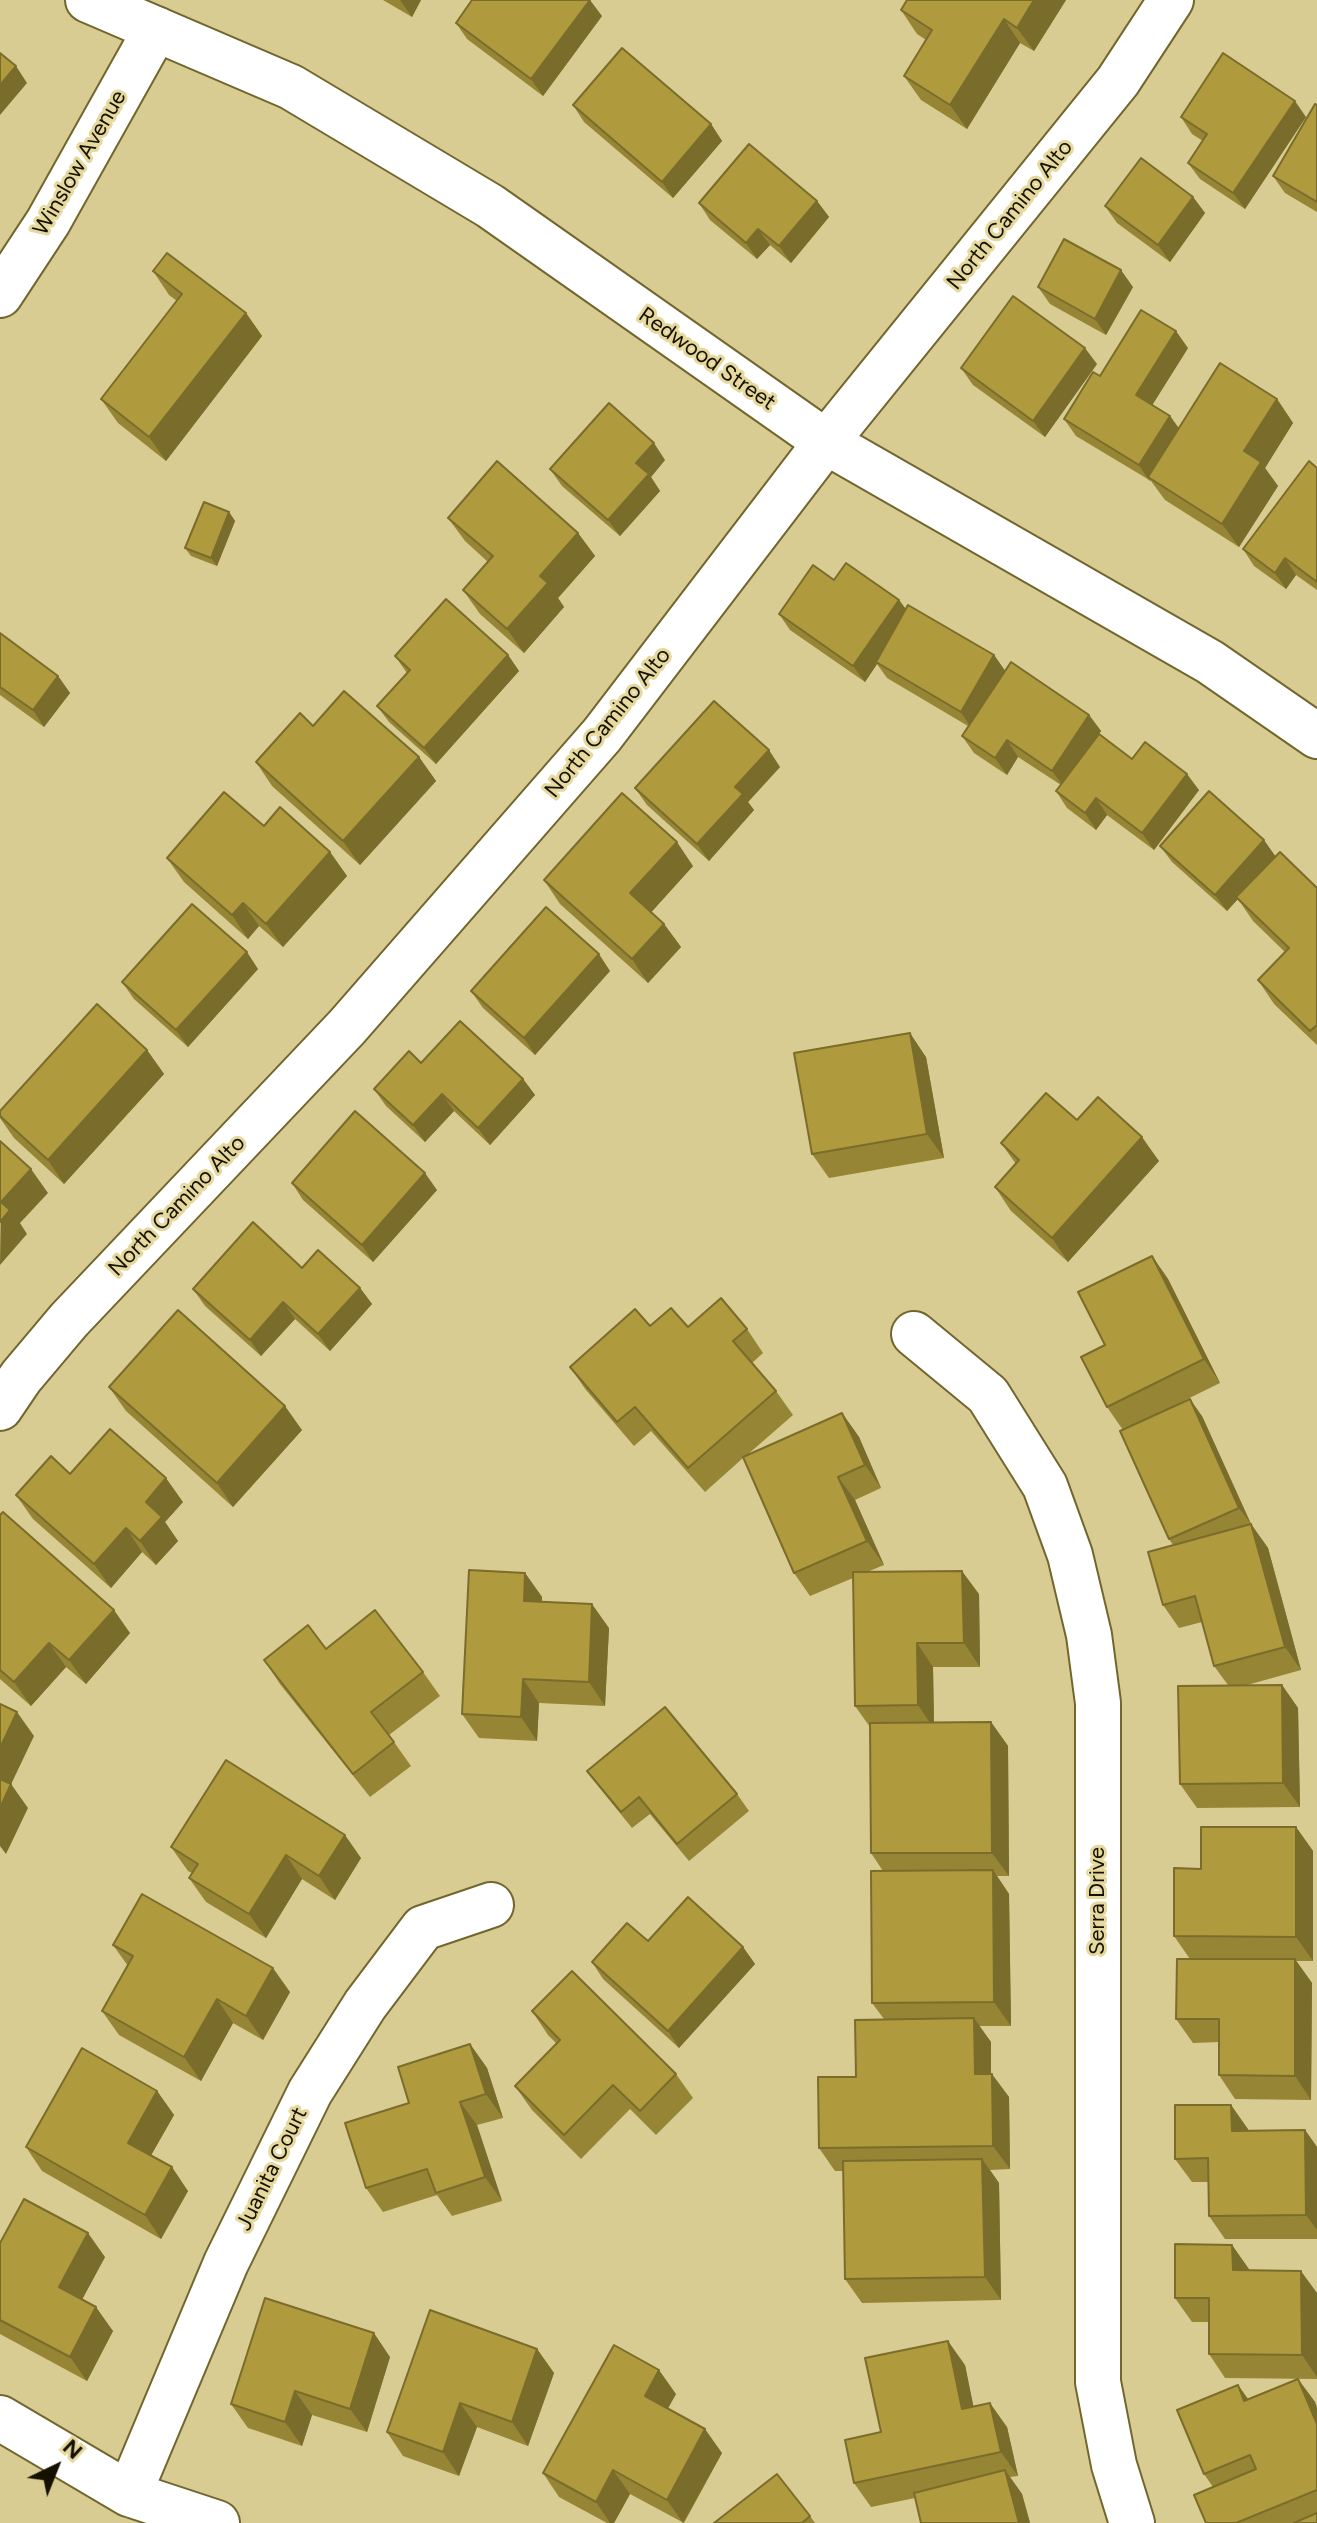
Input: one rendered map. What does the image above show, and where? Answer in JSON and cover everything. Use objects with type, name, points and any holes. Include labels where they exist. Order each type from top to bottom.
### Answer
[{"type":"street","name":"Redwood Street","points":[[88,0],[291,87],[490,206],[826,442],[1210,662],[1317,736]]},
{"type":"street","name":"North Camino Alto","points":[[0,1408],[21,1377],[69,1320],[347,1027],[602,735],[826,442],[1118,81],[1171,0]]},
{"type":"street","name":"Winslow Avenue","points":[[0,295],[48,222],[156,29]]},
{"type":"street","name":"Serra Drive","points":[[914,1334],[988,1395],[1045,1486],[1070,1555],[1089,1635],[1098,1703],[1098,2382],[1114,2465],[1132,2523]]},
{"type":"street","name":"Juanita Court","points":[[129,2494],[226,2263],[310,2092],[365,2005],[423,1928],[491,1905]]},
{"type":"street","points":[[0,2418],[129,2494],[217,2523]]},
{"type":"building","points":[[472,0],[590,0],[531,79],[456,23]]},
{"type":"building","points":[[907,0],[1034,0],[1017,28],[1004,19],[950,105],[904,76],[932,30],[901,10]]},
{"type":"building","points":[[622,48],[711,124],[662,182],[573,105]]},
{"type":"building","points":[[0,53],[16,66],[0,85]]},
{"type":"building","points":[[1223,53],[1295,101],[1233,193],[1188,163],[1207,134],[1181,117]]},
{"type":"building","points":[[1317,105],[1317,202],[1273,176]]},
{"type":"building","points":[[749,144],[817,201],[779,246],[758,229],[746,243],[699,203]]},
{"type":"building","points":[[1141,158],[1193,197],[1158,245],[1105,206]]},
{"type":"building","points":[[1064,239],[1121,270],[1095,319],[1038,287]]},
{"type":"building","points":[[167,253],[246,313],[149,437],[101,399],[182,294],[153,271]]},
{"type":"building","points":[[1013,296],[1085,348],[1033,421],[961,368]]},
{"type":"building","points":[[1141,310],[1176,331],[1136,395],[1170,416],[1139,465],[1064,419],[1093,372],[1100,376]]},
{"type":"building","points":[[1220,363],[1277,399],[1244,451],[1261,462],[1222,524],[1148,477]]},
{"type":"building","points":[[609,403],[654,443],[636,463],[649,474],[608,520],[550,469]]},
{"type":"building","points":[[497,461],[578,533],[540,576],[548,583],[507,629],[463,590],[493,556],[448,518]]},
{"type":"building","points":[[1309,461],[1317,468],[1317,582],[1285,558],[1275,573],[1243,549]]},
{"type":"building","points":[[204,502],[229,512],[211,558],[185,548]]},
{"type":"building","points":[[846,563],[899,600],[853,666],[779,614],[813,565],[834,580]]},
{"type":"building","points":[[446,599],[508,655],[424,748],[377,706],[410,670],[395,656]]},
{"type":"building","points":[[908,605],[994,655],[961,712],[876,662]]},
{"type":"building","points":[[0,633],[58,676],[33,710],[0,687]]},
{"type":"building","points":[[1011,662],[1089,715],[1052,771],[1007,740],[995,758],[962,736]]},
{"type":"building","points":[[344,691],[419,757],[343,841],[256,762],[300,713],[313,726]]},
{"type":"building","points":[[714,701],[769,750],[735,787],[743,794],[697,844],[635,788]]},
{"type":"building","points":[[1099,734],[1132,759],[1145,742],[1187,774],[1142,833],[1096,798],[1085,813],[1056,791]]},
{"type":"building","points":[[1209,791],[1264,840],[1215,895],[1160,846]]},
{"type":"building","points":[[224,792],[264,826],[280,807],[330,852],[266,924],[243,903],[232,915],[167,858]]},
{"type":"building","points":[[622,793],[677,842],[630,893],[664,924],[632,959],[544,880]]},
{"type":"building","points":[[1280,852],[1317,888],[1317,1025],[1310,1031],[1258,980],[1289,948],[1236,897]]},
{"type":"building","points":[[192,904],[247,952],[176,1030],[122,982]]},
{"type":"building","points":[[546,907],[599,954],[524,1038],[471,991]]},
{"type":"building","points":[[97,1004],[147,1050],[48,1160],[0,1116],[0,1111]]},
{"type":"building","points":[[460,1021],[523,1079],[478,1128],[442,1094],[413,1125],[374,1089],[409,1051],[421,1063]]},
{"type":"building","points":[[910,1033],[927,1134],[812,1154],[794,1053]]},
{"type":"building","points":[[1046,1093],[1077,1120],[1098,1097],[1142,1137],[1052,1238],[995,1187],[1019,1160],[1001,1143]]},
{"type":"building","points":[[355,1111],[425,1173],[362,1245],[292,1183]]},
{"type":"building","points":[[0,1141],[31,1169],[1,1202],[10,1210],[0,1222]]},
{"type":"building","points":[[253,1222],[302,1268],[318,1250],[360,1288],[318,1334],[283,1302],[250,1340],[193,1289]]},
{"type":"building","points":[[1152,1256],[1204,1359],[1107,1407],[1081,1357],[1105,1345],[1078,1292]]},
{"type":"building","points":[[721,1298],[747,1329],[733,1341],[776,1391],[688,1468],[635,1407],[617,1422],[570,1367],[635,1309],[650,1326],[671,1308],[688,1327]]},
{"type":"building","points":[[178,1310],[285,1406],[217,1483],[109,1387]]},
{"type":"building","points":[[1190,1399],[1239,1508],[1169,1539],[1120,1431]]},
{"type":"building","points":[[842,1413],[865,1465],[838,1477],[867,1541],[794,1573],[743,1457]]},
{"type":"building","points":[[110,1429],[166,1478],[146,1502],[162,1517],[140,1541],[126,1528],[94,1564],[16,1495],[51,1456],[70,1474]]},
{"type":"building","points":[[3,1512],[114,1610],[69,1660],[49,1643],[14,1682],[0,1670],[0,1515]]},
{"type":"building","points":[[1251,1524],[1285,1647],[1214,1666],[1195,1596],[1163,1605],[1148,1552]]},
{"type":"building","points":[[469,1570],[525,1573],[524,1601],[592,1604],[589,1682],[523,1679],[521,1717],[462,1714]]},
{"type":"building","points":[[962,1571],[964,1643],[917,1643],[918,1705],[855,1706],[853,1572]]},
{"type":"building","points":[[375,1610],[423,1672],[371,1712],[394,1742],[353,1774],[264,1660],[308,1625],[326,1649]]},
{"type":"building","points":[[1282,1685],[1283,1783],[1180,1784],[1178,1686]]},
{"type":"building","points":[[0,1704],[17,1712],[0,1748]]},
{"type":"building","points":[[665,1707],[737,1794],[677,1844],[639,1797],[621,1812],[587,1771]]},
{"type":"building","points":[[991,1722],[992,1853],[871,1853],[870,1723]]},
{"type":"building","points":[[226,1760],[345,1835],[319,1876],[286,1855],[249,1914],[189,1878],[198,1864],[171,1847]]},
{"type":"building","points":[[0,1779],[11,1784],[0,1808]]},
{"type":"building","points":[[1201,1827],[1296,1827],[1296,1937],[1174,1936],[1174,1868],[1201,1869]]},
{"type":"building","points":[[993,1870],[994,2002],[872,2003],[871,1871]]},
{"type":"building","points":[[142,1894],[273,1968],[246,2016],[217,1999],[184,2057],[102,2011],[133,1956],[113,1945]]},
{"type":"building","points":[[688,1897],[743,1947],[668,2031],[592,1962],[627,1923],[648,1941]]},
{"type":"building","points":[[1177,1959],[1295,1959],[1295,2076],[1219,2075],[1219,2019],[1176,2019]]},
{"type":"building","points":[[572,1971],[676,2074],[640,2111],[613,2085],[564,2135],[515,2086],[560,2040],[532,2011]]},
{"type":"building","points":[[974,2018],[975,2074],[992,2074],[993,2146],[819,2148],[818,2077],[856,2077],[855,2020]]},
{"type":"building","points":[[470,2044],[486,2094],[460,2102],[485,2177],[436,2193],[427,2169],[366,2188],[345,2123],[409,2103],[398,2067]]},
{"type":"building","points":[[82,2048],[157,2091],[128,2143],[172,2167],[145,2215],[26,2147]]},
{"type":"building","points":[[1175,2105],[1231,2105],[1232,2131],[1305,2130],[1306,2215],[1209,2216],[1208,2158],[1175,2159]]},
{"type":"building","points":[[982,2159],[985,2277],[845,2279],[843,2161]]},
{"type":"building","points":[[24,2199],[88,2233],[59,2287],[96,2307],[70,2357],[0,2320],[0,2243]]},
{"type":"building","points":[[1175,2244],[1232,2245],[1233,2270],[1301,2271],[1302,2355],[1209,2354],[1209,2298],[1175,2298]]},
{"type":"building","points":[[265,2298],[374,2333],[350,2409],[295,2391],[285,2422],[231,2404]]},
{"type":"building","points":[[430,2310],[537,2349],[512,2422],[460,2403],[443,2452],[387,2432]]},
{"type":"building","points":[[948,2341],[962,2409],[990,2403],[1001,2452],[854,2483],[845,2440],[881,2432],[865,2358]]},
{"type":"building","points":[[614,2345],[659,2370],[645,2396],[705,2429],[667,2500],[613,2470],[596,2502],[543,2473]]},
{"type":"building","points":[[1298,2379],[1317,2424],[1317,2490],[1236,2523],[1206,2523],[1194,2495],[1256,2469],[1250,2455],[1204,2474],[1177,2410],[1238,2385],[1244,2401]]},
{"type":"building","points":[[1005,2470],[1019,2523],[921,2523],[914,2493]]},
{"type":"building","points":[[777,2474],[810,2516],[802,2523],[714,2523]]},
{"type":"building","points":[[1317,2513],[1317,2523],[1294,2523]]}]
